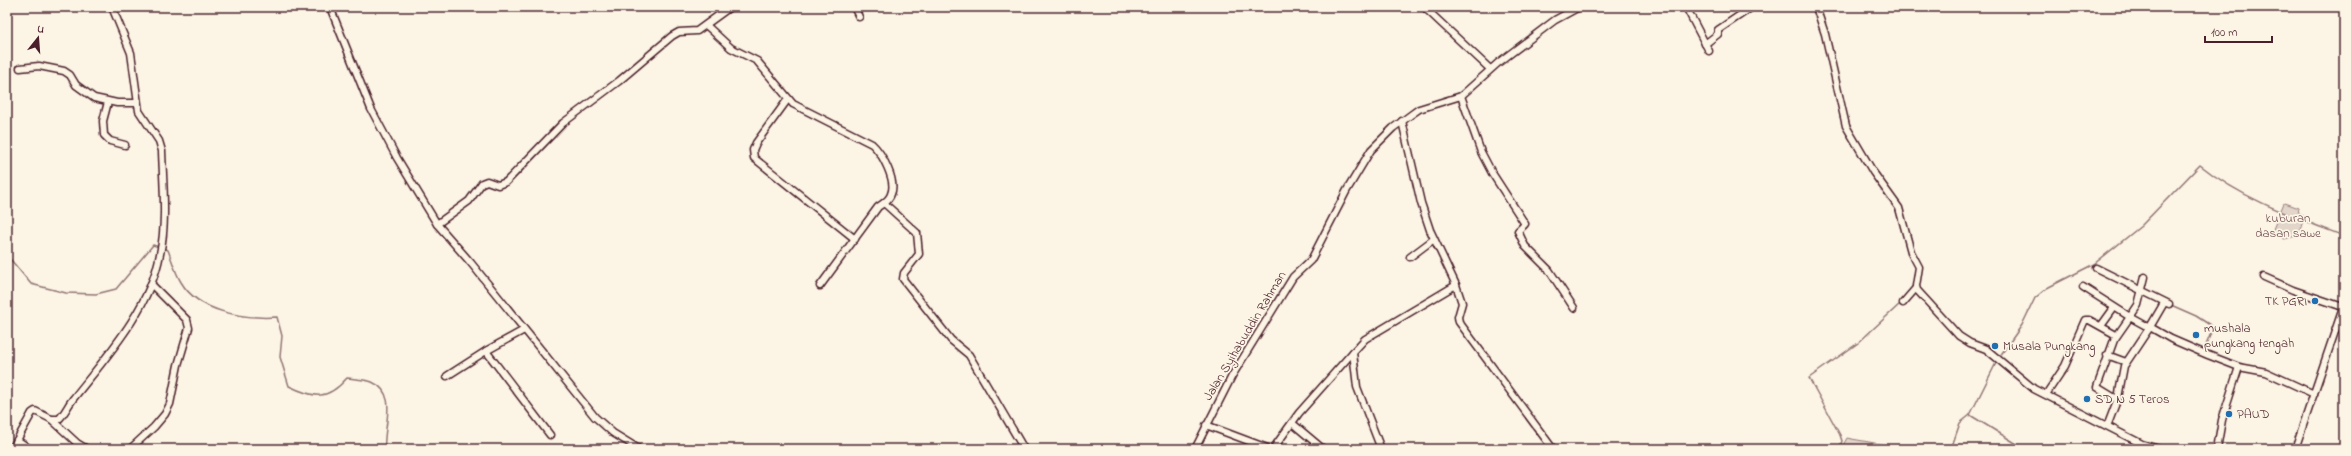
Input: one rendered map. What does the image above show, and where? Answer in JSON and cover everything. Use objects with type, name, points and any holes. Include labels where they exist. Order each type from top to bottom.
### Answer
[{"type":"street","points":[[51,420],[56,420],[62,416],[72,400],[113,350],[132,320],[150,284],[160,256],[163,234],[162,151],[159,141],[141,115],[137,102],[131,53],[112,7]]},
{"type":"street","points":[[330,7],[371,109],[394,153],[437,224],[595,416],[620,438],[639,449]]},
{"type":"street","points":[[437,224],[470,201],[482,183],[487,181],[498,185],[506,182],[563,123],[619,81],[672,36],[679,32],[694,32],[730,7]]},
{"type":"street","points":[[854,7],[860,17]]},
{"type":"street","points":[[1424,7],[1490,69]]},
{"type":"street","name":"Jalan Syihabuddin Rahman","points":[[1195,449],[1232,376],[1293,277],[1311,260],[1364,159],[1379,142],[1402,121],[1419,109],[1461,96],[1490,69],[1555,20],[1579,7]]},
{"type":"street","points":[[1686,7],[1710,51]]},
{"type":"street","points":[[1705,44],[1718,34],[1718,30],[1752,7]]},
{"type":"street","points":[[1816,7],[1825,34],[1846,126],[1873,172],[1899,208],[1912,252],[1919,267],[1916,288],[1903,303]]},
{"type":"street","points":[[706,25],[731,48],[755,59],[788,99],[801,109],[867,141],[876,148],[893,183],[892,194],[855,239],[820,286]]},
{"type":"street","points":[[20,68],[39,66],[64,71],[86,93],[94,98],[108,102],[137,102]]},
{"type":"street","points":[[1461,96],[1485,159],[1525,224],[1518,232],[1521,240],[1548,270],[1574,308]]},
{"type":"street","points":[[788,99],[756,143],[753,150],[754,158],[855,239]]},
{"type":"street","points":[[108,102],[103,121],[104,135],[110,141],[125,145]]},
{"type":"street","points":[[1402,121],[1421,202],[1434,239],[1456,286],[1462,303],[1458,317],[1459,322],[1553,449]]},
{"type":"street","points":[[884,203],[913,229],[917,235],[919,254],[904,273],[904,279],[951,340],[969,355],[1024,449]]},
{"type":"street","points":[[1410,257],[1434,239]]},
{"type":"street","points":[[2096,268],[2143,289],[2167,303],[2126,362],[2118,398],[2108,424]]},
{"type":"street","points":[[2115,398],[2097,388],[2107,355],[2116,335],[2137,307],[2145,277]]},
{"type":"street","points":[[2264,277],[2344,306],[2316,393],[2295,449]]},
{"type":"street","points":[[131,449],[165,414],[170,404],[178,365],[189,328],[187,320],[150,284]]},
{"type":"street","points":[[1206,425],[1272,449],[1365,339],[1456,286]]},
{"type":"street","points":[[2083,287],[2114,308],[2171,339],[2221,360],[2273,375],[2316,393]]},
{"type":"street","points":[[1916,288],[1959,336],[1970,343],[1986,348],[2034,389],[2142,444],[2159,449]]},
{"type":"street","points":[[2101,326],[2114,308]]},
{"type":"street","points":[[2047,393],[2065,366],[2083,321],[2088,319],[2116,335]]},
{"type":"street","points":[[447,376],[486,350],[524,330]]},
{"type":"street","points":[[486,350],[550,435]]},
{"type":"street","points":[[1353,352],[1357,387],[1381,449]]},
{"type":"street","points":[[2107,355],[2126,362]]},
{"type":"street","points":[[2217,449],[2222,420],[2241,367]]},
{"type":"street","points":[[12,449],[34,412],[38,412],[51,420],[77,443],[87,449]]},
{"type":"street","points":[[1292,424],[1323,449]]},
{"type":"street","points":[[17,440],[30,449]]},
{"type":"street","points":[[73,449],[77,443]]},
{"type":"green space","name":"kuburan dasan sawe","points":[[2284,203],[2298,208],[2299,213],[2303,215],[2304,218],[2298,236],[2284,239],[2273,229]]},
{"type":"green space","points":[[1847,438],[1852,439],[1903,448],[1841,449]]},
{"type":"waterway","points":[[2000,356],[2022,325],[2035,298],[2047,288],[2094,264],[2141,226],[2200,165],[2233,188],[2269,206],[2344,236]]},
{"type":"waterway","points":[[7,258],[11,260],[31,284],[66,293],[96,294],[116,289],[153,245],[159,247]]},
{"type":"waterway","points":[[163,248],[168,250],[181,282],[199,301],[224,312],[237,315],[251,317],[277,317],[282,336],[280,357],[289,386],[313,395],[326,394],[333,391],[347,378],[369,381],[380,387],[388,403],[385,449]]},
{"type":"waterway","points":[[1839,449],[1842,441],[1840,435],[1809,378],[1858,343],[1901,303]]},
{"type":"waterway","points":[[2171,305],[2196,316],[2210,325],[2211,333],[2204,350]]},
{"type":"waterway","points":[[1997,361],[1970,415],[2025,449]]},
{"type":"waterway","points":[[1951,449],[1960,423],[1970,415]]},
{"type":"place","name":"TK PGRI","points":[[2315,301]]},
{"type":"place","name":"mushala pungkang tengah","points":[[2196,335]]},
{"type":"place","name":"Musala Pungkang","points":[[1995,346]]},
{"type":"place","name":"SD N 5 Teros","points":[[2087,399]]},
{"type":"place","name":"PAUD","points":[[2229,414]]}]
